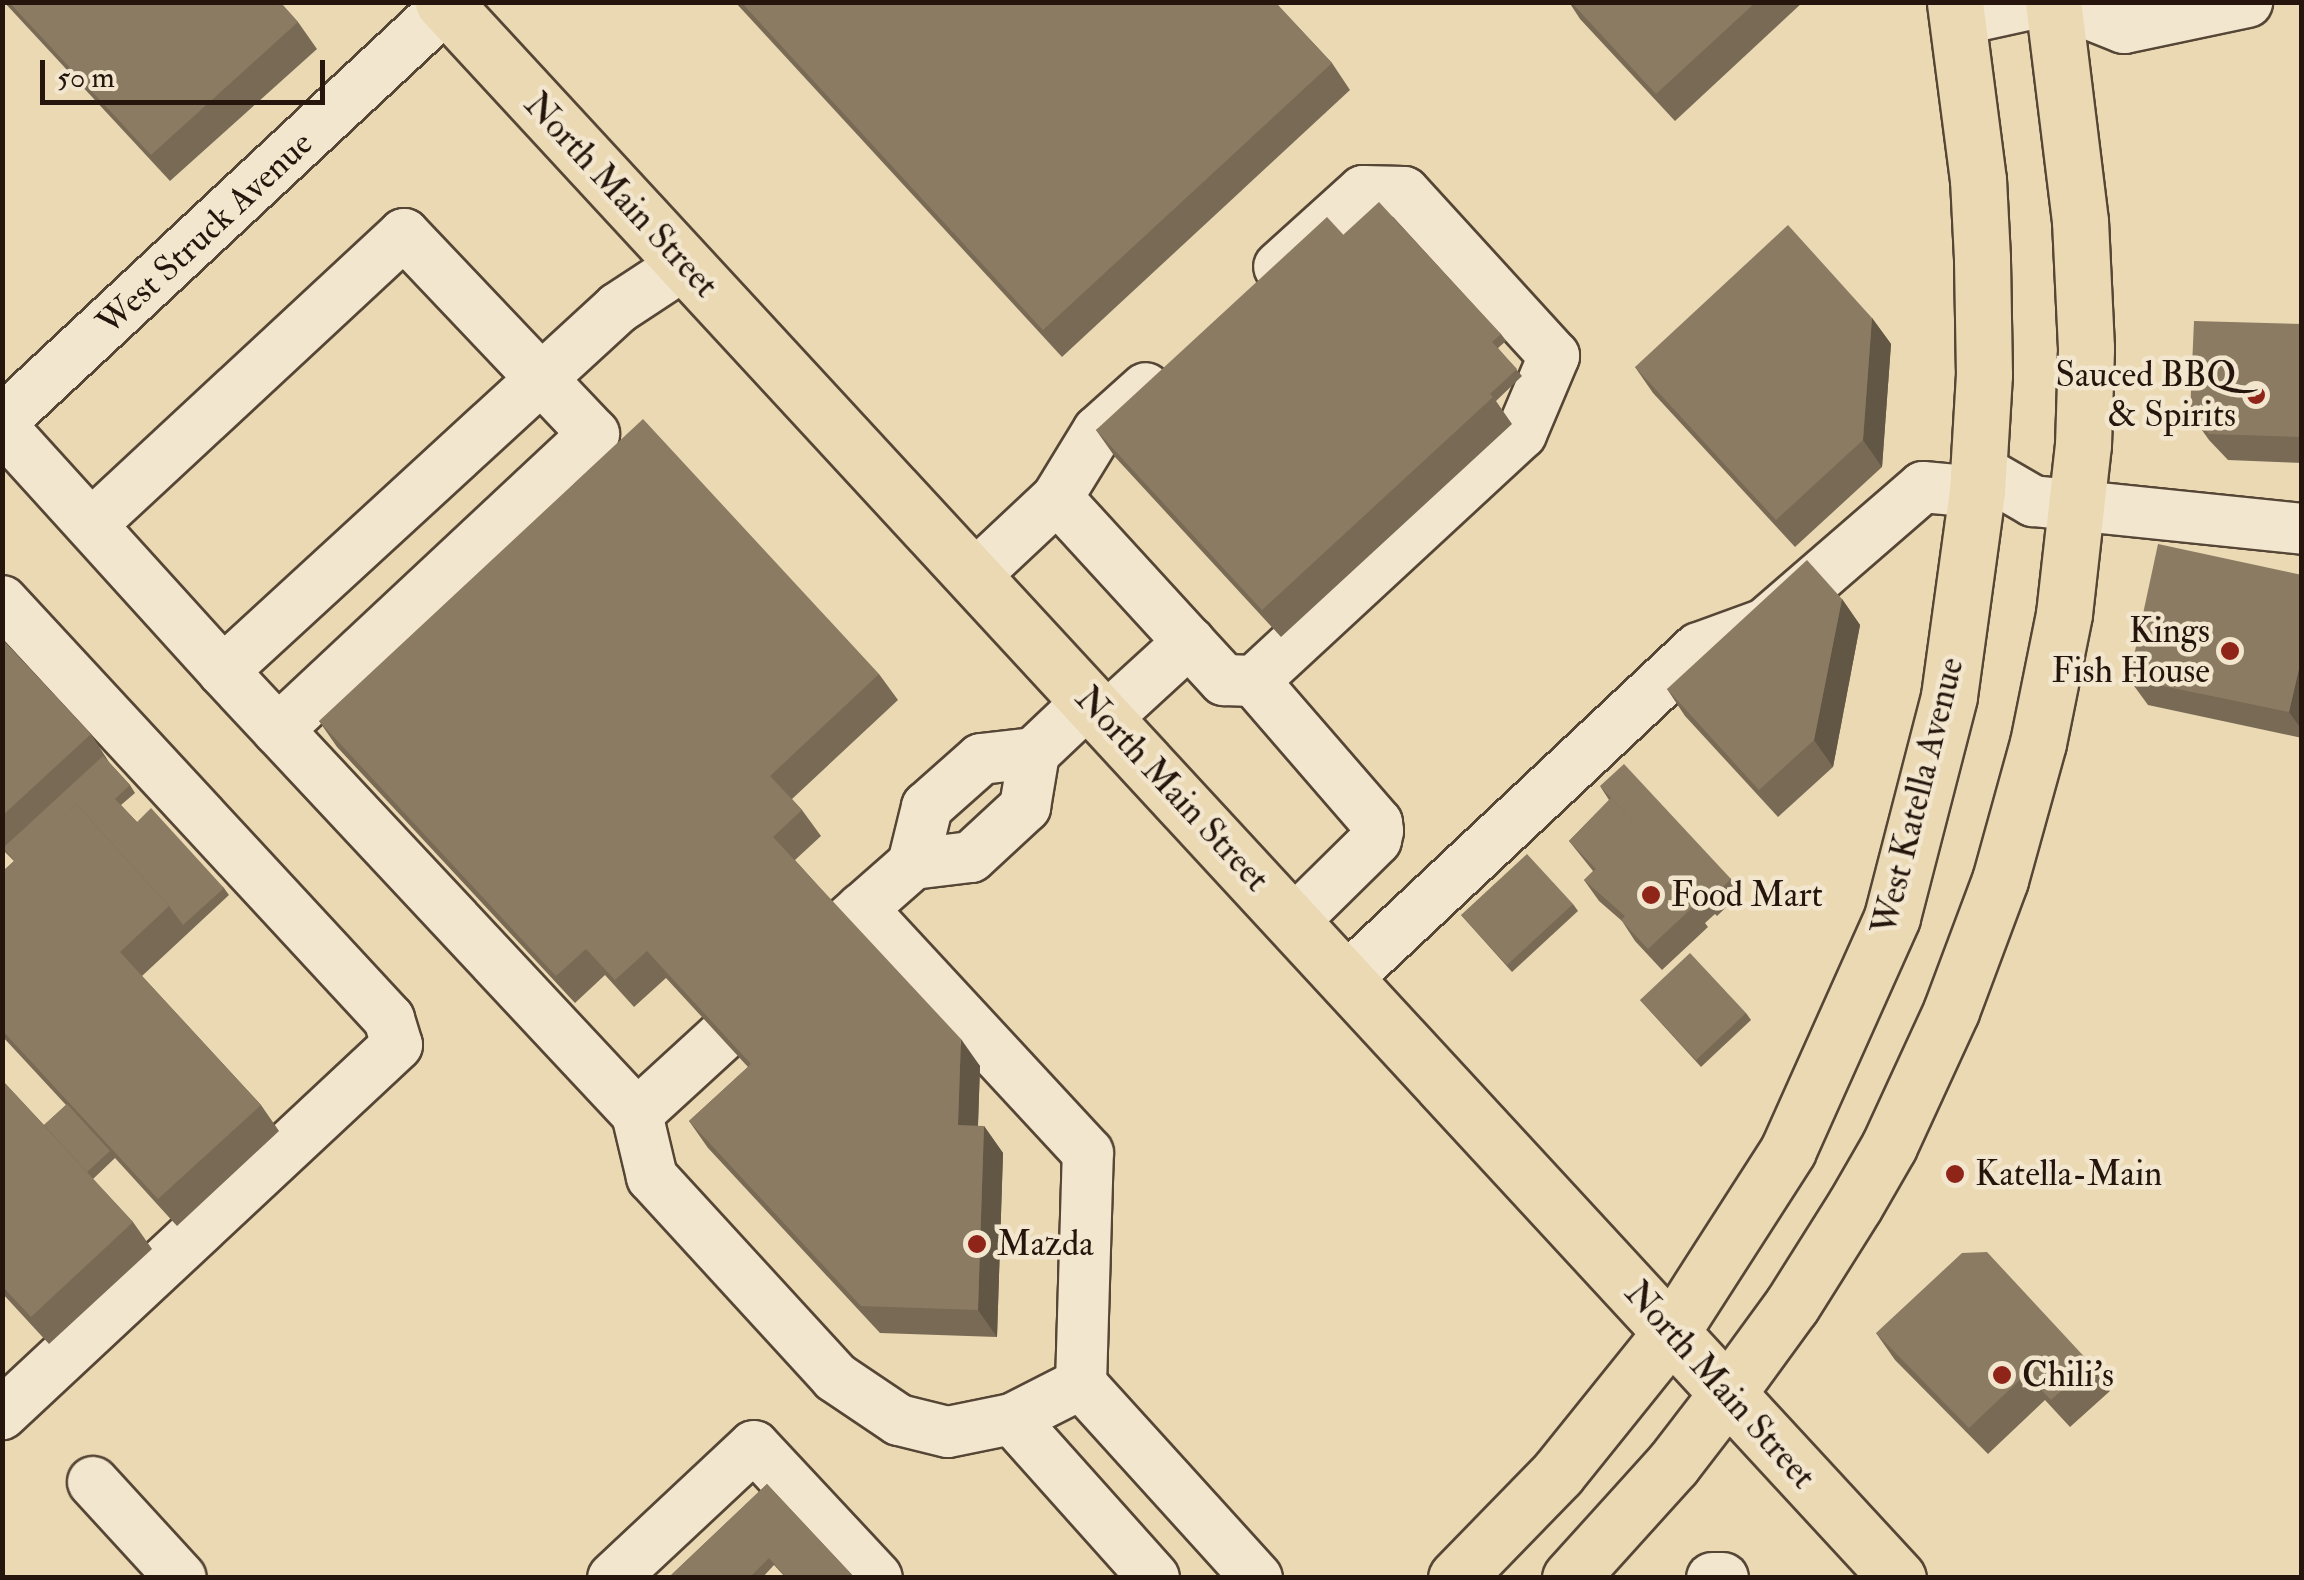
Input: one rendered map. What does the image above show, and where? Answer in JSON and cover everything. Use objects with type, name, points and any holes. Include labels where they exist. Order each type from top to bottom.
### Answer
[{"type":"main road","points":[[1570,1578],[1673,1464],[1727,1394],[1792,1305],[1855,1205],[1889,1146],[1951,1011],[2000,880],[2038,743],[2064,614],[2078,507],[2086,348],[2080,221],[2056,2]]},
{"type":"main road","name":"North Main Street","points":[[447,4],[1898,1578]]},
{"type":"main road","name":"West Katella Avenue","points":[[1456,1578],[1558,1473],[1672,1331],[1788,1150],[1892,917],[1948,696],[1977,480],[1984,375],[1982,258],[1978,180],[1957,11]]},
{"type":"street","points":[[1957,11],[2040,2]]},
{"type":"street","points":[[2056,2],[2124,28],[2246,2]]},
{"type":"street","name":"West Struck Avenue","points":[[2,424],[447,4]]},
{"type":"street","points":[[1058,498],[1224,680],[1254,681],[1521,434],[1554,356],[1404,192],[1363,190],[1246,298]]},
{"type":"street","points":[[92,524],[404,234],[594,434],[278,730]]},
{"type":"street","points":[[223,672],[618,308],[685,264]]},
{"type":"street","points":[[974,576],[1058,498],[1098,432],[1187,351]]},
{"type":"street","points":[[2,424],[223,672],[637,1114],[652,1177],[834,1377],[899,1420],[948,1432],[1012,1419],[1081,1384]]},
{"type":"street","points":[[1346,978],[1699,648],[1765,624],[1923,487],[1977,480],[2033,501],[2302,529]]},
{"type":"street","points":[[2,601],[389,1019],[398,1044],[2,1414]]},
{"type":"street","points":[[914,864],[927,807],[981,760],[1034,753],[1189,642]]},
{"type":"street","points":[[1254,681],[1376,822],[1378,831],[1376,840],[1294,921]]},
{"type":"street","points":[[637,1114],[914,864],[970,857],[998,832],[1025,806],[1034,753]]},
{"type":"street","points":[[862,909],[1088,1153],[1081,1384],[1257,1578]]},
{"type":"street","points":[[1012,1419],[1154,1578]]},
{"type":"street","points":[[613,1578],[754,1446],[877,1578]]},
{"type":"street","points":[[93,1482],[181,1578]]},
{"type":"street","points":[[1712,1578],[1722,1578]]},
{"type":"building","points":[[9,2],[280,2],[298,22],[151,155]]},
{"type":"building","points":[[741,2],[1275,2],[1332,63],[1043,330]]},
{"type":"building","points":[[1571,2],[1756,2],[1656,94]]},
{"type":"building","points":[[1379,202],[1501,334],[1492,342],[1517,369],[1490,394],[1343,235]]},
{"type":"building","points":[[1327,217],[1493,397],[1262,610],[1096,430]]},
{"type":"building","points":[[1788,225],[1872,318],[1863,440],[1776,520],[1635,367]]},
{"type":"building","name":"Sauced BBQ & Spirits","points":[[2194,321],[2302,324],[2302,437],[2209,434],[2190,413]]},
{"type":"building","points":[[643,419],[879,674],[770,776],[802,810],[773,837],[961,1039],[958,1125],[984,1126],[978,1310],[861,1306],[689,1121],[751,1064],[647,951],[615,980],[586,949],[556,976],[319,721]]},
{"type":"building","name":"Kings Fish House","points":[[2158,544],[2302,575],[2302,656],[2289,712],[2129,679]]},
{"type":"building","points":[[1807,560],[1842,599],[1814,740],[1759,790],[1667,689]]},
{"type":"building","points":[[2,639],[91,734],[2,816]]},
{"type":"building","points":[[103,756],[130,785],[115,799],[137,822],[151,808],[224,888],[183,925],[76,804],[15,861],[3,848]]},
{"type":"building","points":[[1624,764],[1731,879],[1707,902],[1600,786]]},
{"type":"building","name":"Food Mart","points":[[1611,798],[1700,893],[1690,903],[1694,906],[1648,949],[1621,920],[1625,916],[1584,880],[1596,869],[1569,841]]},
{"type":"building","points":[[76,804],[169,906],[120,952],[261,1105],[158,1199],[2,1030],[2,872]]},
{"type":"building","points":[[1527,854],[1573,904],[1507,965],[1461,915]]},
{"type":"building","points":[[1690,953],[1746,1013],[1696,1060],[1640,1000]]},
{"type":"building","points":[[2,1080],[133,1222],[31,1317],[2,1286]]},
{"type":"building","points":[[67,1104],[110,1151],[87,1172],[44,1125]]},
{"type":"building","name":"Chili's","points":[[1987,1252],[2091,1364],[2051,1400],[2026,1374],[1969,1428],[1876,1333],[1962,1253]]},
{"type":"building","points":[[767,1484],[855,1578],[787,1578],[769,1558],[749,1578],[668,1578]]},
{"type":"place","name":"Sauced BBQ & Spirits","points":[[2256,395]]},
{"type":"place","name":"Kings Fish House","points":[[2230,651]]},
{"type":"place","name":"Food Mart","points":[[1651,895]]},
{"type":"place","name":"Katella-Main","points":[[1955,1174]]},
{"type":"place","name":"Mazda","points":[[977,1244]]},
{"type":"place","name":"Chili's","points":[[2002,1375]]}]
